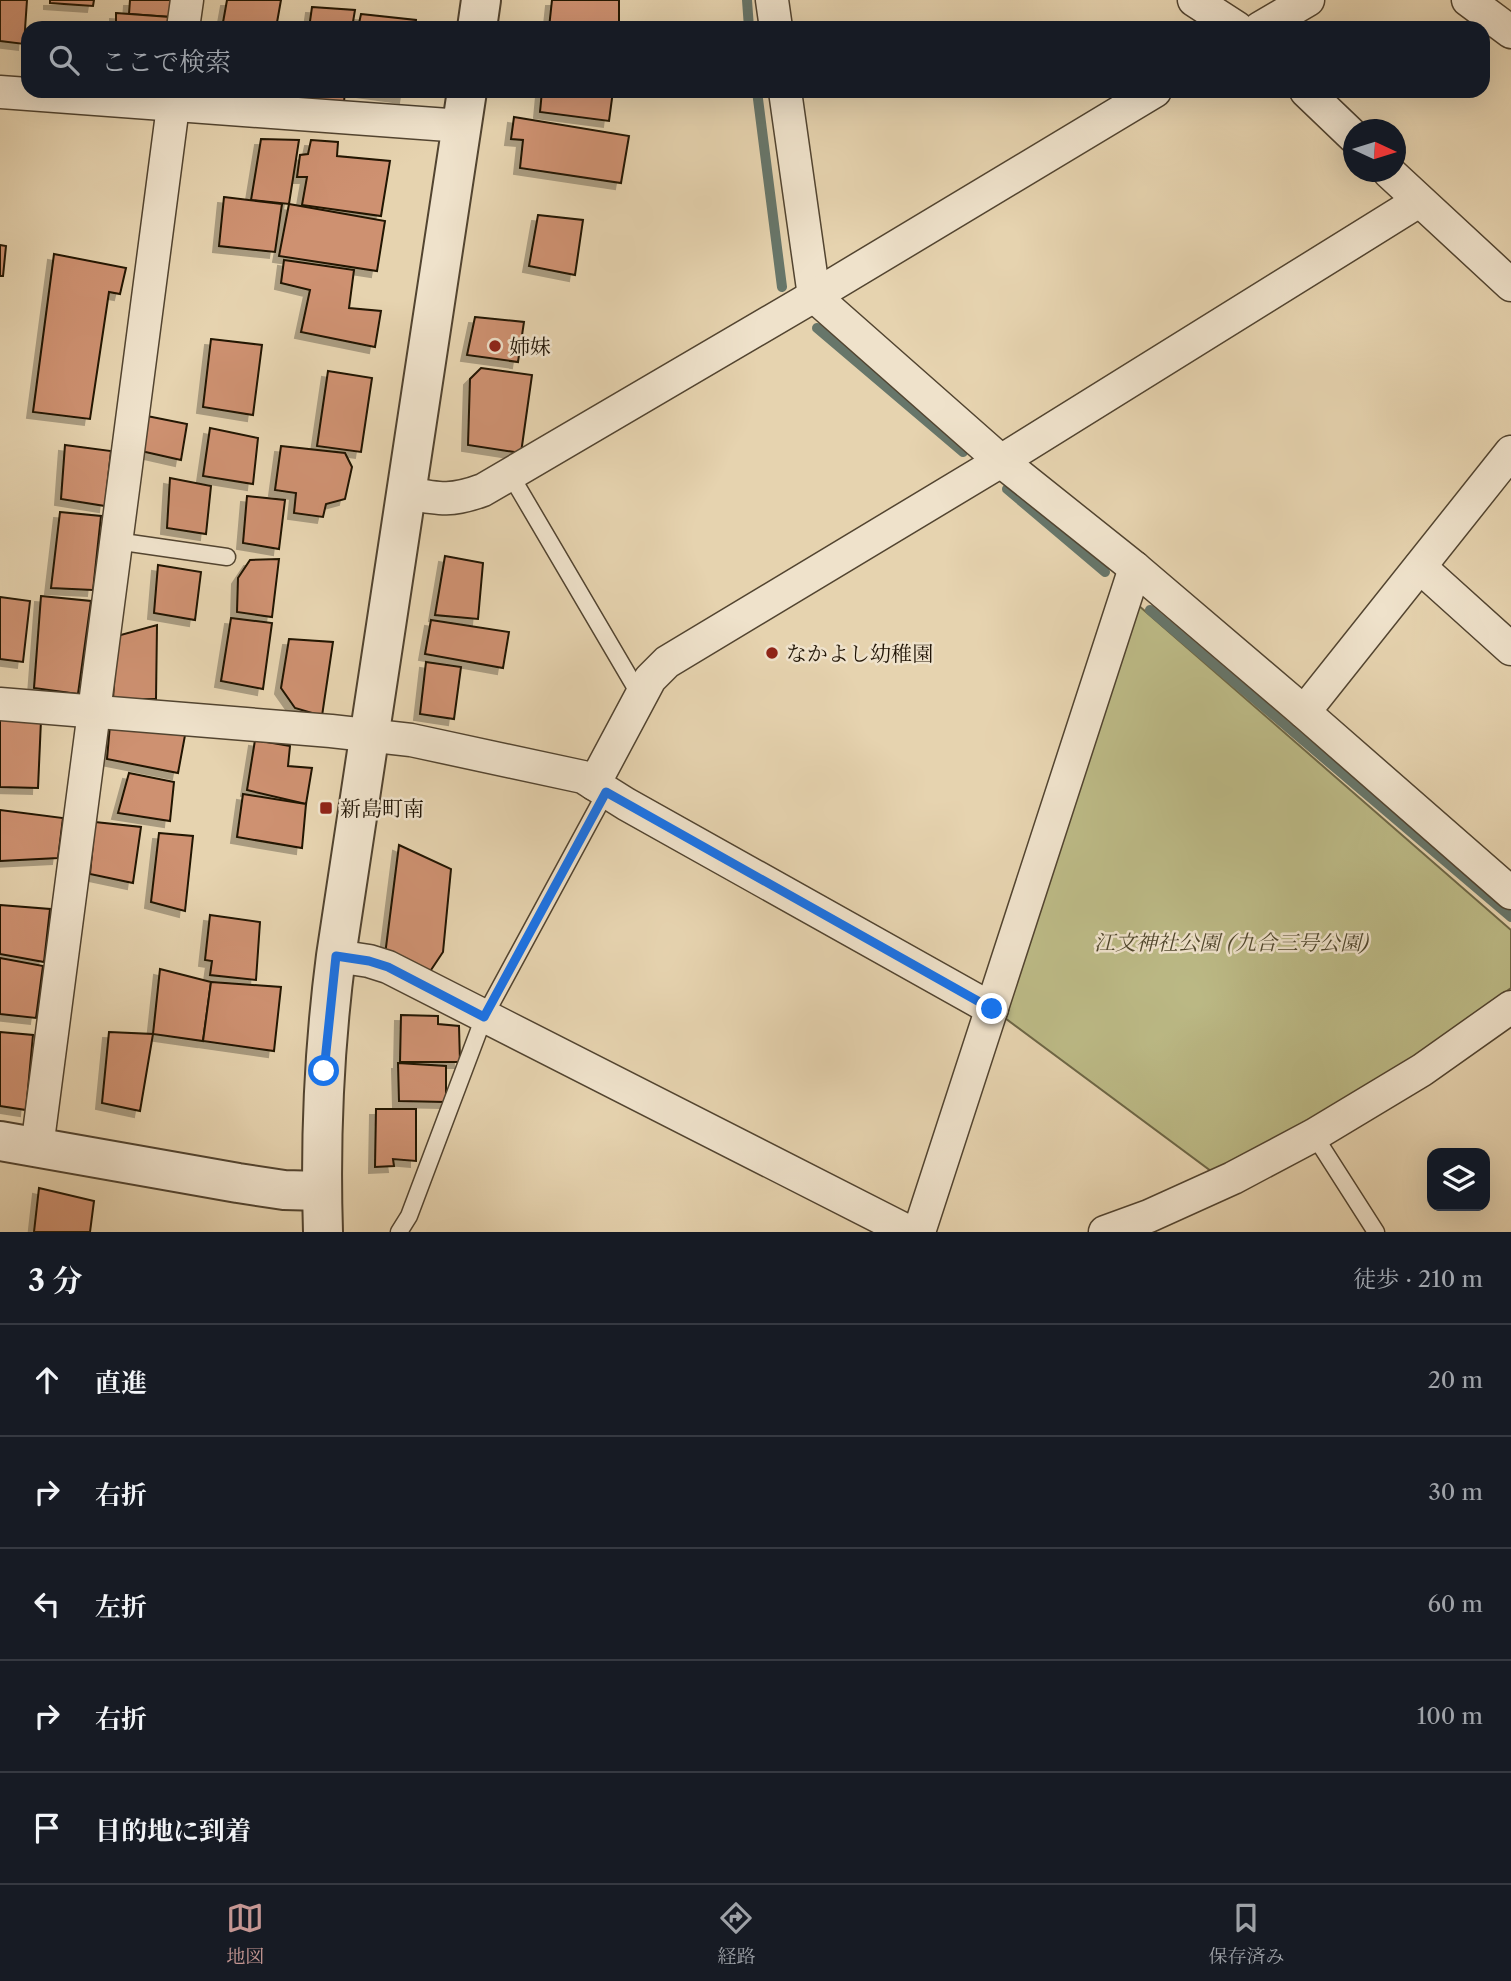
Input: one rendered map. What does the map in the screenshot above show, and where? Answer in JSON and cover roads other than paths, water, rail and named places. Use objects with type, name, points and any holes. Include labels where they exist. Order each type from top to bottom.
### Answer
[{"type":"street","points":[[184,21],[187,0]]},
{"type":"street","points":[[478,21],[481,0]]},
{"type":"street","points":[[772,0],[775,21]]},
{"type":"street","points":[[1194,0],[1226,21]]},
{"type":"street","points":[[1272,21],[1308,0]]},
{"type":"street","points":[[1468,0],[1511,32]]},
{"type":"street","points":[[0,92],[21,93]]},
{"type":"street","points":[[37,1148],[174,98],[464,108],[336,956],[324,1071],[323,1232]]},
{"type":"street","points":[[786,98],[814,296],[1001,461],[1135,568],[1511,892]]},
{"type":"street","points":[[406,493],[439,499],[462,498],[483,490],[814,296],[1143,98]]},
{"type":"street","points":[[1313,98],[1343,127]]},
{"type":"street","points":[[1399,182],[1511,285]]},
{"type":"street","points":[[600,788],[650,679],[667,662],[1001,461],[1419,201]]},
{"type":"street","points":[[1304,712],[1511,452]]},
{"type":"street","points":[[1420,567],[1511,649]]},
{"type":"street","points":[[919,1232],[1135,568]]},
{"type":"street","points":[[0,704],[369,734],[411,740],[583,777],[992,1009]]},
{"type":"street","points":[[336,956],[388,967],[909,1232]]},
{"type":"street","points":[[1105,1232],[1149,1216],[1233,1178],[1314,1135],[1422,1070],[1511,1007]]},
{"type":"street","points":[[0,1141],[238,1183],[284,1190],[322,1191]]},
{"type":"lane","points":[[510,474],[641,696]]},
{"type":"lane","points":[[116,541],[227,557]]},
{"type":"lane","points":[[399,1232],[409,1216],[484,1017],[600,788]]},
{"type":"lane","points":[[1314,1135],[1376,1232]]},
{"type":"waterway","points":[[747,0],[748,21]]},
{"type":"waterway","points":[[758,98],[782,287]]},
{"type":"waterway","points":[[817,328],[963,452]]},
{"type":"waterway","points":[[1007,489],[1105,572]]},
{"type":"waterway","points":[[1150,610],[1511,917]]},
{"type":"place","name":"姉妹","points":[[495,346]]},
{"type":"place","name":"なかよし幼稚園","points":[[772,653]]},
{"type":"place","name":"新島町南","points":[[326,808]]},
{"type":"park label","name":"江文神社公園 (九合三号公園)","points":[[1232,942]]}]
